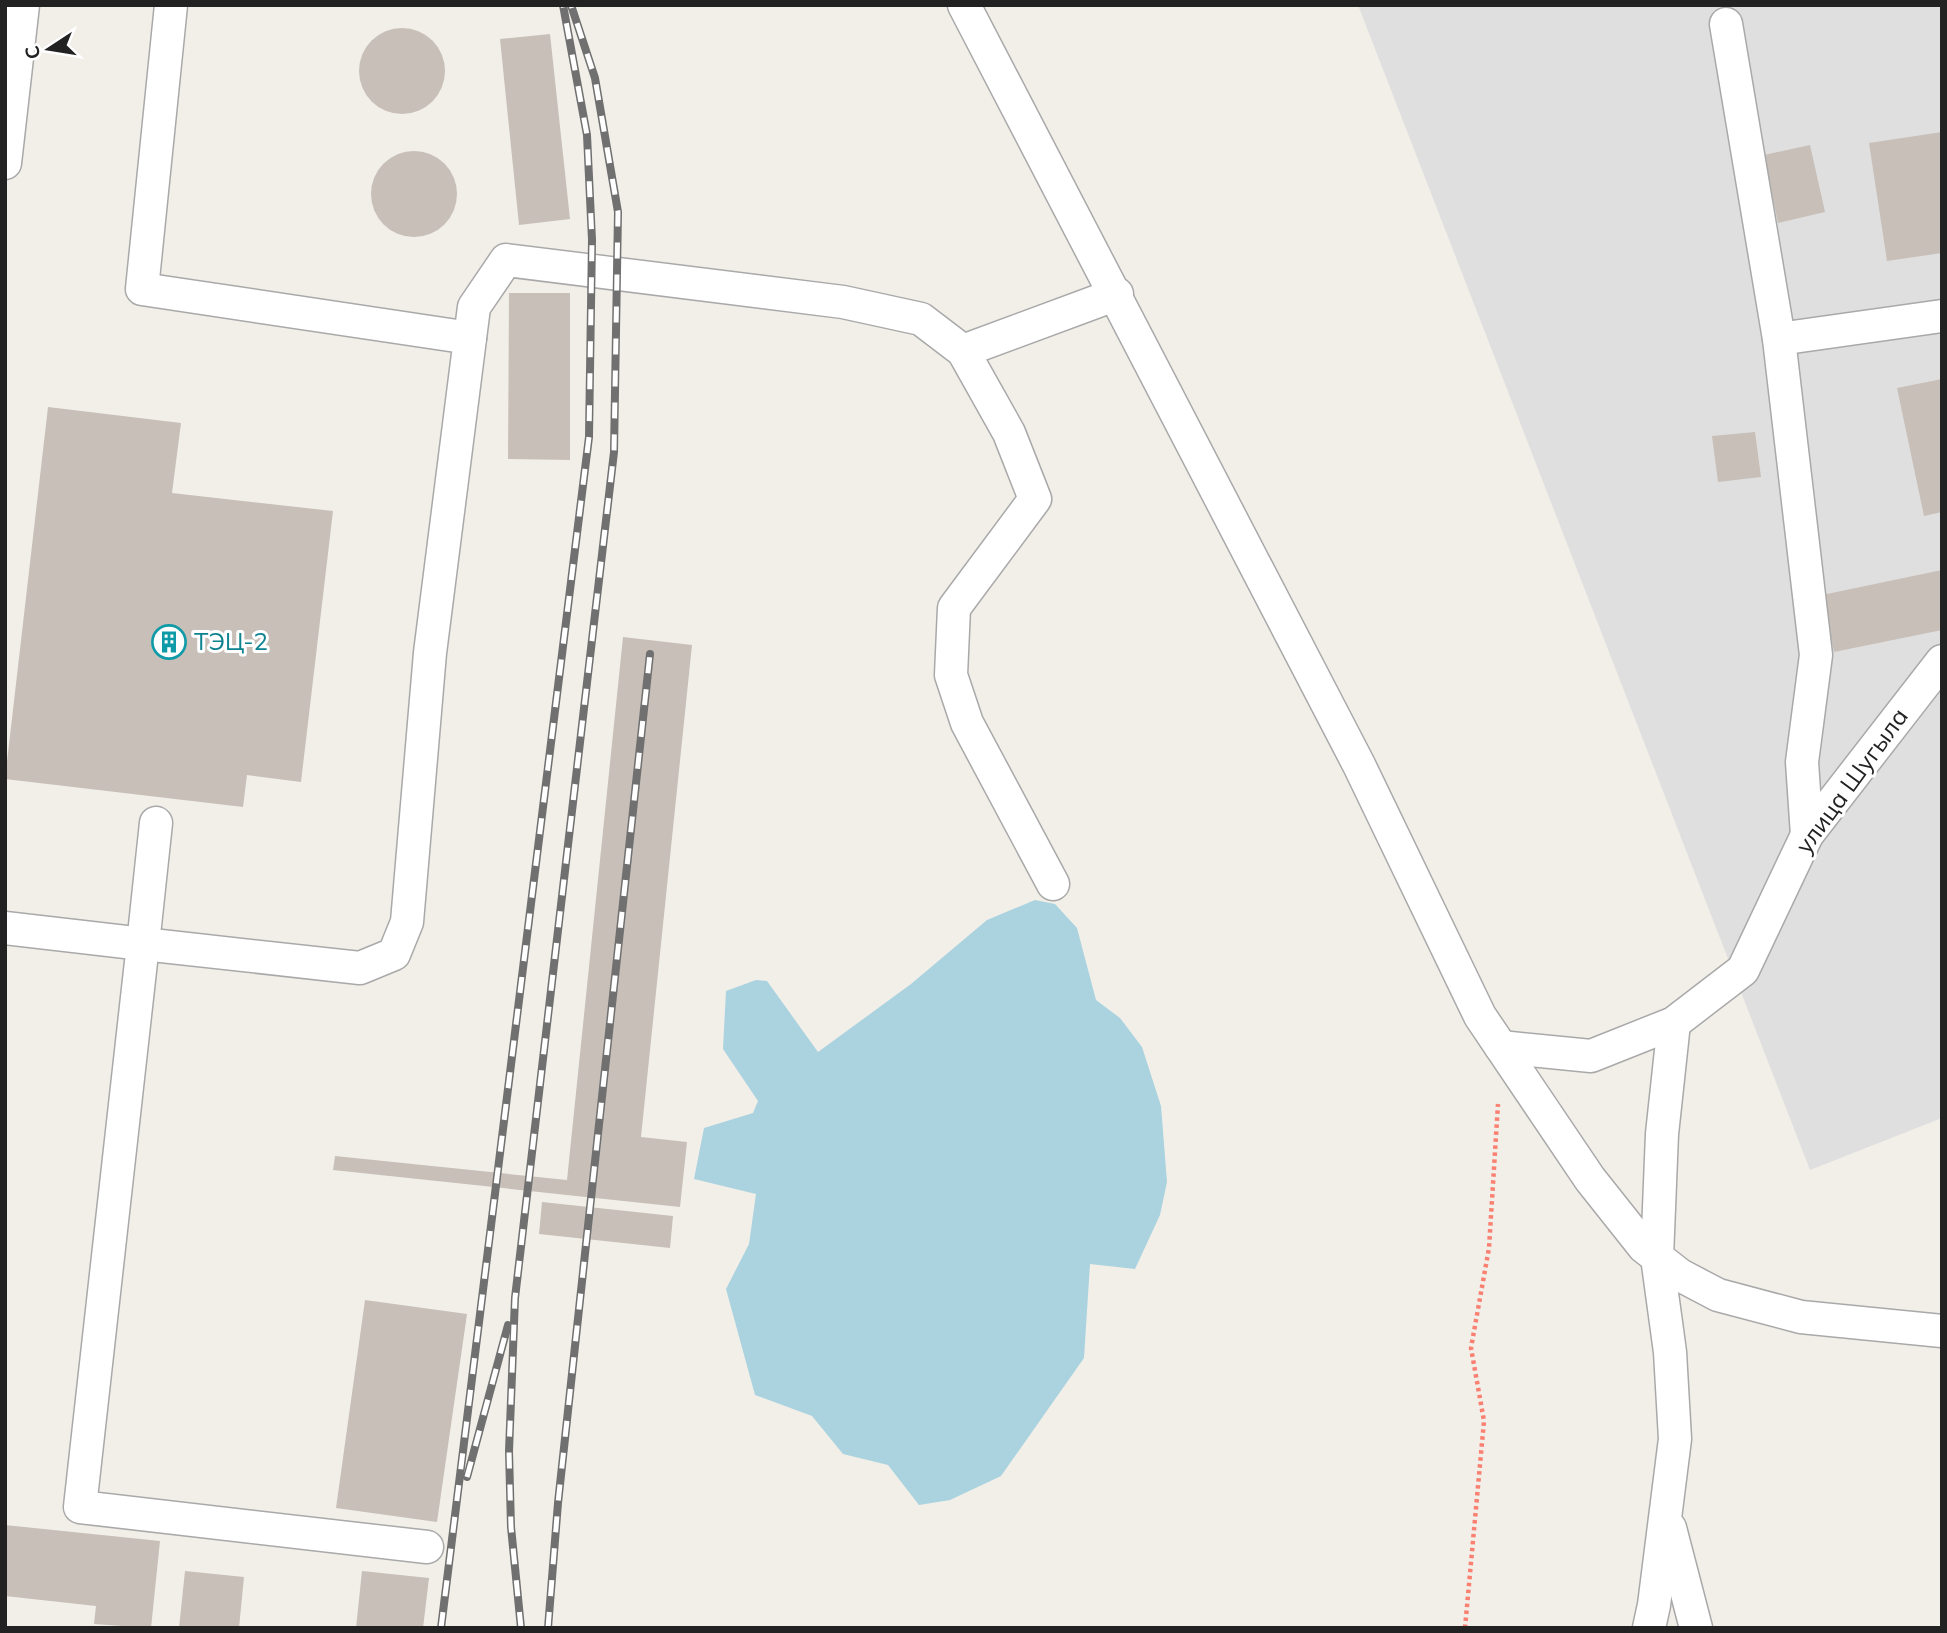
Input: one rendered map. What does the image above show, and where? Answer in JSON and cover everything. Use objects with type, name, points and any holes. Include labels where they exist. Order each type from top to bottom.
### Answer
[{"type":"street","points":[[5,163],[23,5]]},
{"type":"street","points":[[172,5],[142,289],[470,338]]},
{"type":"street","points":[[964,5],[1359,765],[1480,1016],[1590,1179],[1644,1247],[1680,1275],[1718,1295],[1801,1317],[1942,1331]]},
{"type":"street","points":[[1726,24],[1779,339],[1816,655],[1802,762],[1807,835]]},
{"type":"street","points":[[5,928],[360,968],[394,954],[407,922],[430,653],[474,307],[506,260],[843,302],[921,318],[963,351],[1009,433],[1035,499],[954,608],[951,675],[967,723],[1053,884]]},
{"type":"street","points":[[963,351],[1117,295]]},
{"type":"street","points":[[1779,339],[1942,316]]},
{"type":"street","name":"улица Шугыла","points":[[1501,1047],[1591,1056],[1674,1023],[1743,970],[1807,835],[1942,660]]},
{"type":"street","points":[[156,823],[80,1507],[426,1547]]},
{"type":"street","points":[[1649,1628],[1675,1439],[1670,1352],[1657,1257],[1662,1134],[1674,1023]]},
{"type":"street","points":[[1666,1513],[1696,1628]]},
{"type":"path","points":[[1465,1628],[1484,1421],[1471,1348],[1489,1248],[1498,1101]]},
{"type":"shaded area","points":[[1358,5],[1942,5],[1942,1118],[1810,1170]]},
{"type":"water","points":[[1035,900],[1055,904],[1077,928],[1096,1000],[1120,1018],[1142,1047],[1161,1106],[1167,1182],[1160,1215],[1135,1269],[1090,1264],[1084,1358],[1001,1476],[950,1500],[919,1505],[888,1465],[843,1454],[812,1416],[755,1395],[726,1289],[749,1244],[756,1194],[694,1179],[704,1128],[753,1113],[758,1101],[723,1049],[726,991],[756,980],[767,981],[818,1052],[911,984],[987,920]]},
{"type":"building","points":[[402,28],[419,31],[433,40],[442,54],[445,71],[442,88],[433,102],[419,111],[402,114],[385,111],[371,102],[362,88],[359,71],[362,54],[371,40],[385,31]]},
{"type":"building","points":[[550,34],[570,219],[519,225],[500,39]]},
{"type":"building","points":[[1942,132],[1942,253],[1887,261],[1869,143]]},
{"type":"building","points":[[1810,145],[1825,212],[1778,223],[1764,155]]},
{"type":"building","points":[[414,151],[431,154],[445,163],[454,177],[457,194],[454,211],[445,225],[431,234],[414,237],[397,234],[383,225],[374,211],[371,194],[374,177],[383,163],[397,154]]},
{"type":"building","points":[[509,293],[570,293],[570,460],[508,459]]},
{"type":"building","points":[[1942,379],[1942,512],[1924,516],[1897,388]]},
{"type":"building","name":"ТЭЦ-2","points":[[48,407],[181,423],[172,493],[333,511],[301,782],[247,775],[243,807],[5,779]]},
{"type":"building","points":[[1755,432],[1761,477],[1718,482],[1712,436]]},
{"type":"building","points":[[1942,570],[1942,630],[1834,652],[1822,595]]},
{"type":"building","points":[[623,637],[692,645],[641,1137],[687,1142],[680,1207],[333,1170],[335,1156],[567,1180]]},
{"type":"building","points":[[542,1202],[673,1216],[670,1248],[539,1234]]},
{"type":"building","points":[[365,1300],[467,1314],[437,1522],[336,1508]]},
{"type":"building","points":[[5,1525],[160,1541],[151,1628],[94,1624],[96,1606],[5,1596]]},
{"type":"building","points":[[185,1571],[244,1577],[239,1628],[179,1628]]},
{"type":"building","points":[[362,1571],[429,1578],[423,1628],[356,1628]]},
{"type":"railway","points":[[441,1628],[589,437],[592,240],[587,135],[563,5]]},
{"type":"railway","points":[[521,1628],[511,1527],[509,1451],[515,1298],[614,452],[618,212],[595,78],[571,5]]},
{"type":"railway","points":[[548,1628],[558,1503],[650,654]]},
{"type":"railway","points":[[467,1477],[508,1325]]},
{"type":"place","name":"ТЭЦ-2","points":[[169,642]]}]
